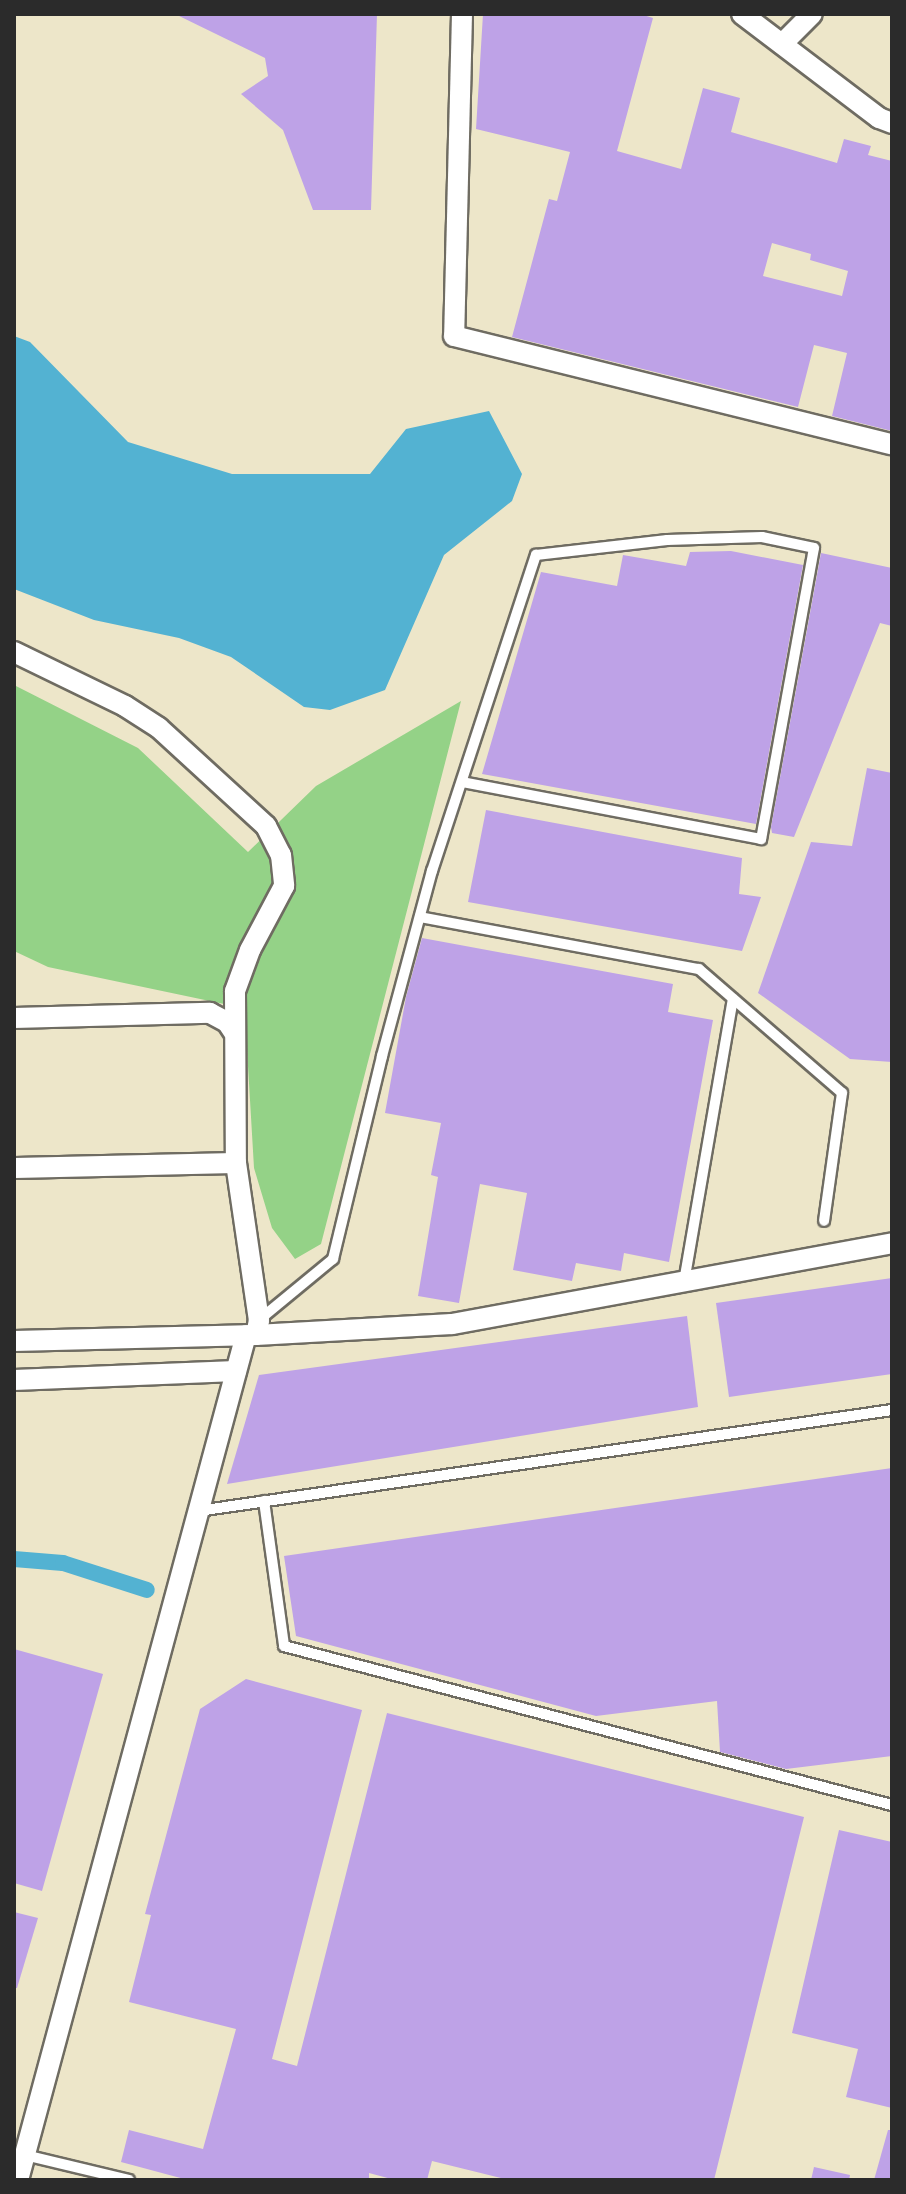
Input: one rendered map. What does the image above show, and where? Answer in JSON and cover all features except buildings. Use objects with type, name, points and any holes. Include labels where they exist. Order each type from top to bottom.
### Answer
[{"type":"street","points":[[462,14],[454,336],[892,444]]},
{"type":"street","points":[[742,14],[879,118],[892,123]]},
{"type":"street","points":[[782,44],[812,14]]},
{"type":"street","points":[[14,652],[125,706],[159,728],[266,826],[281,855],[284,886],[250,950],[235,991],[236,1163],[254,1330],[236,1371],[18,2180]]},
{"type":"street","points":[[14,1018],[210,1013],[227,1022],[233,1031]]},
{"type":"street","points":[[14,1168],[236,1163]]},
{"type":"street","points":[[14,1341],[452,1324],[892,1243]]},
{"type":"street","points":[[14,1380],[236,1371]]},
{"type":"lane","points":[[254,1330],[333,1259],[382,1056],[420,917],[462,782],[536,555],[667,540],[762,537],[814,548],[761,839],[462,782]]},
{"type":"lane","points":[[420,917],[699,969],[842,1093],[824,1221]]},
{"type":"lane","points":[[684,1282],[733,999]]},
{"type":"lane","points":[[198,1511],[892,1410]]},
{"type":"lane","points":[[264,1501],[284,1646],[892,1805]]},
{"type":"lane","points":[[25,2155],[129,2180]]},
{"type":"green space","points":[[14,685],[138,748],[248,852],[316,786],[461,701],[321,1244],[295,1259],[272,1228],[254,1168],[247,1049],[224,1004],[48,967],[14,951]]},
{"type":"water","points":[[14,336],[30,342],[128,442],[232,474],[370,474],[406,429],[489,411],[522,474],[512,501],[444,555],[385,690],[330,710],[304,707],[231,657],[179,638],[94,620],[14,589]]},
{"type":"waterway","points":[[14,1559],[63,1563],[147,1590]]}]
